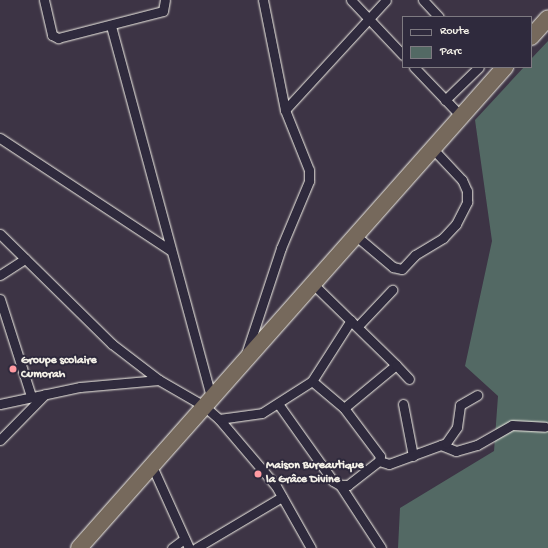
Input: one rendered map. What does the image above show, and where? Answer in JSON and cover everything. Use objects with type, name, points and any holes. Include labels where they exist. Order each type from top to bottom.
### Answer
[{"type":"highway","points":[[532,36],[548,18]]},
{"type":"highway","points":[[79,548],[243,361],[504,68]]},
{"type":"street","points":[[44,0],[54,38],[111,26],[163,11],[165,0]]},
{"type":"street","points":[[243,361],[281,248],[309,181],[309,170],[285,110],[263,0]]},
{"type":"street","points":[[351,0],[402,54]]},
{"type":"street","points":[[285,110],[368,17],[386,0]]},
{"type":"street","points":[[423,0],[437,16]]},
{"type":"street","points":[[111,26],[208,401],[218,419],[282,497],[309,547]]},
{"type":"street","points":[[415,68],[461,116]]},
{"type":"street","points":[[445,100],[478,68]]},
{"type":"street","points":[[0,138],[170,250]]},
{"type":"street","points":[[355,235],[393,267],[402,269],[456,224],[467,202],[467,191],[462,180],[432,148]]},
{"type":"street","points":[[0,234],[86,315],[112,344],[159,380],[208,401]]},
{"type":"street","points":[[0,275],[25,259]]},
{"type":"street","points":[[313,284],[354,323],[408,379]]},
{"type":"street","points":[[218,419],[247,418],[280,405],[312,381],[354,323],[392,290]]},
{"type":"street","points":[[0,299],[31,396]]},
{"type":"street","points":[[344,408],[396,365]]},
{"type":"street","points":[[0,404],[31,396],[159,380]]},
{"type":"street","points":[[312,381],[344,408],[378,451],[379,461]]},
{"type":"street","points":[[0,440],[45,394]]},
{"type":"street","points":[[379,461],[389,464],[441,445],[457,426],[460,405],[477,394]]},
{"type":"street","points":[[403,404],[413,456]]},
{"type":"street","points":[[280,405],[333,481],[340,485],[381,548]]},
{"type":"street","points":[[441,445],[456,451],[477,445],[512,425],[545,427]]},
{"type":"street","points":[[340,485],[348,485],[379,461]]},
{"type":"street","points":[[152,466],[189,548]]},
{"type":"street","points":[[196,548],[282,497]]},
{"type":"street","points":[[172,548],[184,539]]},
{"type":"green space","points":[[548,41],[548,548],[398,548],[400,508],[494,451],[498,396],[465,366],[492,241],[475,120],[523,68],[532,68],[532,58]]},
{"type":"place","name":"Groupe scolaire Cumorah","points":[[13,369]]},
{"type":"place","name":"Maison Bureautique la Grâce Divine","points":[[258,474]]}]
